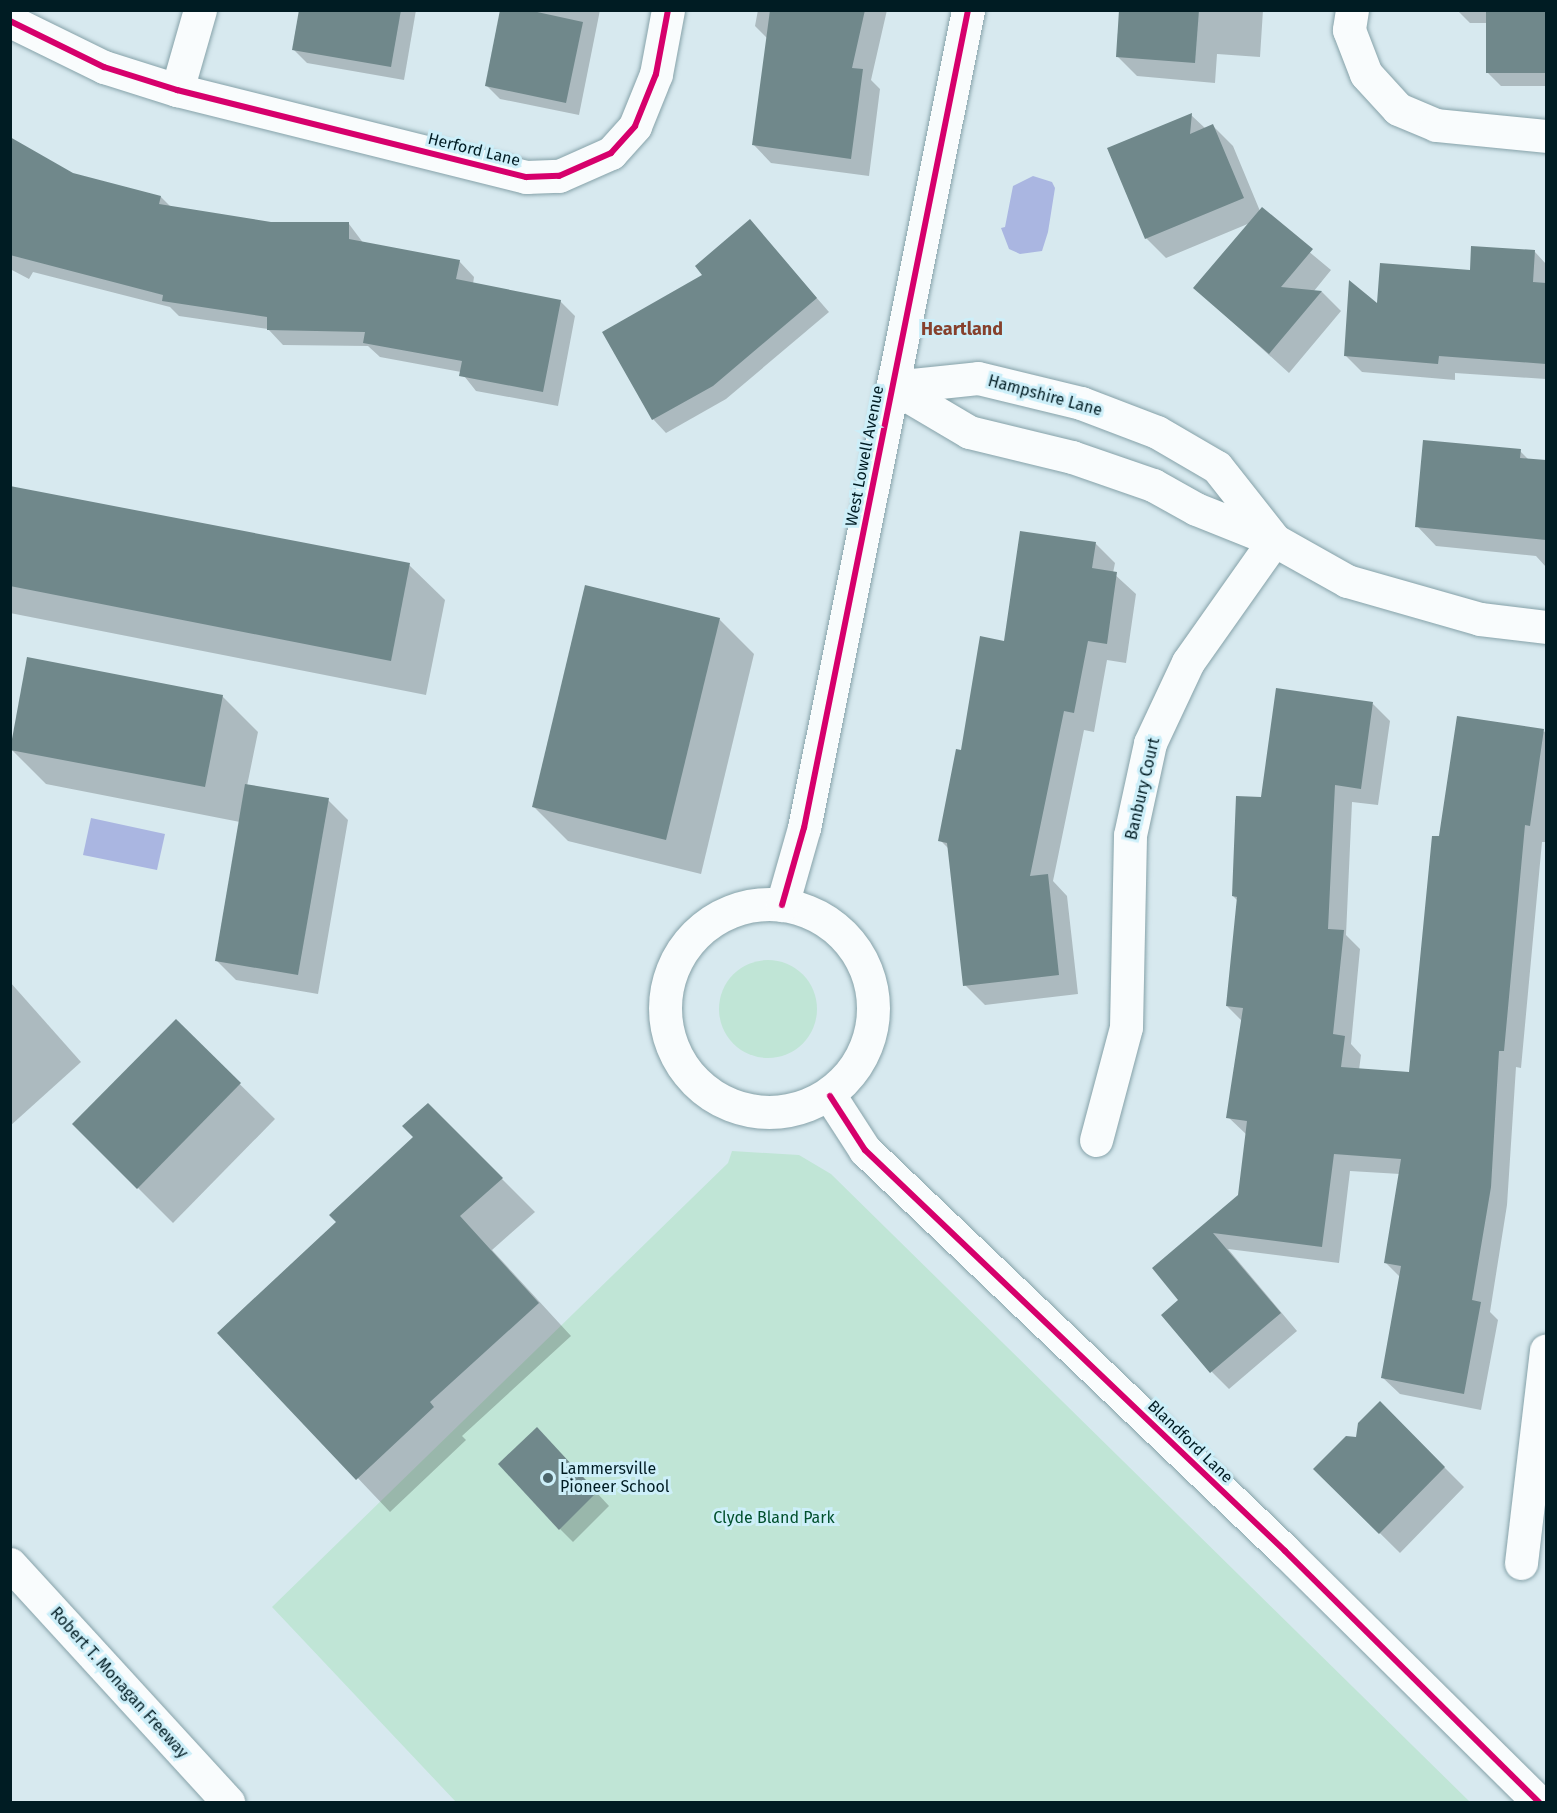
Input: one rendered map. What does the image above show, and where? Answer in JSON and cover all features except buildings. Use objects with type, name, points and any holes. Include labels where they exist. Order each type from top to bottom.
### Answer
[{"type":"main road","points":[[177,90],[200,10]]},
{"type":"main road","name":"Herford Lane","points":[[10,21],[104,67],[177,90],[526,177],[559,176],[611,153],[635,126],[656,74],[668,10]]},
{"type":"main road","name":"West Lowell Avenue","points":[[782,905],[804,828],[968,10]]},
{"type":"main road","points":[[1352,10],[1349,30],[1366,74],[1398,109],[1436,125],[1531,134]]},
{"type":"main road","name":"Hampshire Lane","points":[[893,387],[978,378],[1081,403],[1158,432],[1217,467],[1274,540]]},
{"type":"main road","name":"Hampshire Lane","points":[[893,387],[969,432],[1103,467],[1153,485],[1196,509],[1274,540],[1347,580],[1480,619],[1546,627]]},
{"type":"main road","name":"Banbury Court","points":[[1096,1140],[1126,1027],[1130,835],[1150,743],[1188,662],[1274,540]]},
{"type":"main road","points":[[782,905],[805,909],[847,938],[870,981],[872,1025],[855,1068],[830,1096],[808,1105],[763,1113],[716,1100],[682,1067],[665,1023],[669,976],[694,934],[736,908],[782,905]]},
{"type":"main road","name":"Blandford Lane","points":[[830,1096],[865,1150],[1285,1551],[1539,1803]]},
{"type":"main road","points":[[1521,1563],[1546,1350]]},
{"type":"main road","name":"Robert T. Monagan Freeway","points":[[10,1564],[228,1803]]},
{"type":"green space","points":[[758,960],[778,960],[803,974],[814,990],[817,1009],[814,1028],[803,1044],[778,1058],[758,1058],[741,1050],[727,1036],[719,1019],[719,999],[727,982],[741,968]]},
{"type":"green space","name":"Clyde Bland Park","points":[[732,1151],[799,1155],[831,1174],[1470,1802],[456,1802],[272,1607],[728,1163]]},
{"type":"water","points":[[1033,176],[1052,182],[1055,188],[1048,232],[1042,251],[1020,254],[1009,249],[1001,228],[1005,227],[1013,186]]},
{"type":"water","points":[[91,818],[165,834],[157,870],[83,855]]},
{"type":"cycle path","points":[[10,21],[104,67],[177,90],[526,177],[559,176],[611,153],[635,126],[656,74],[668,10]]},
{"type":"cycle path","points":[[782,905],[804,828],[968,10]]},
{"type":"cycle path","points":[[830,1096],[865,1150],[1285,1551],[1539,1802]]},
{"type":"place","name":"Lammersville Pioneer School","points":[[548,1478]]},
{"type":"district","name":"Heartland","points":[[962,329]]}]
